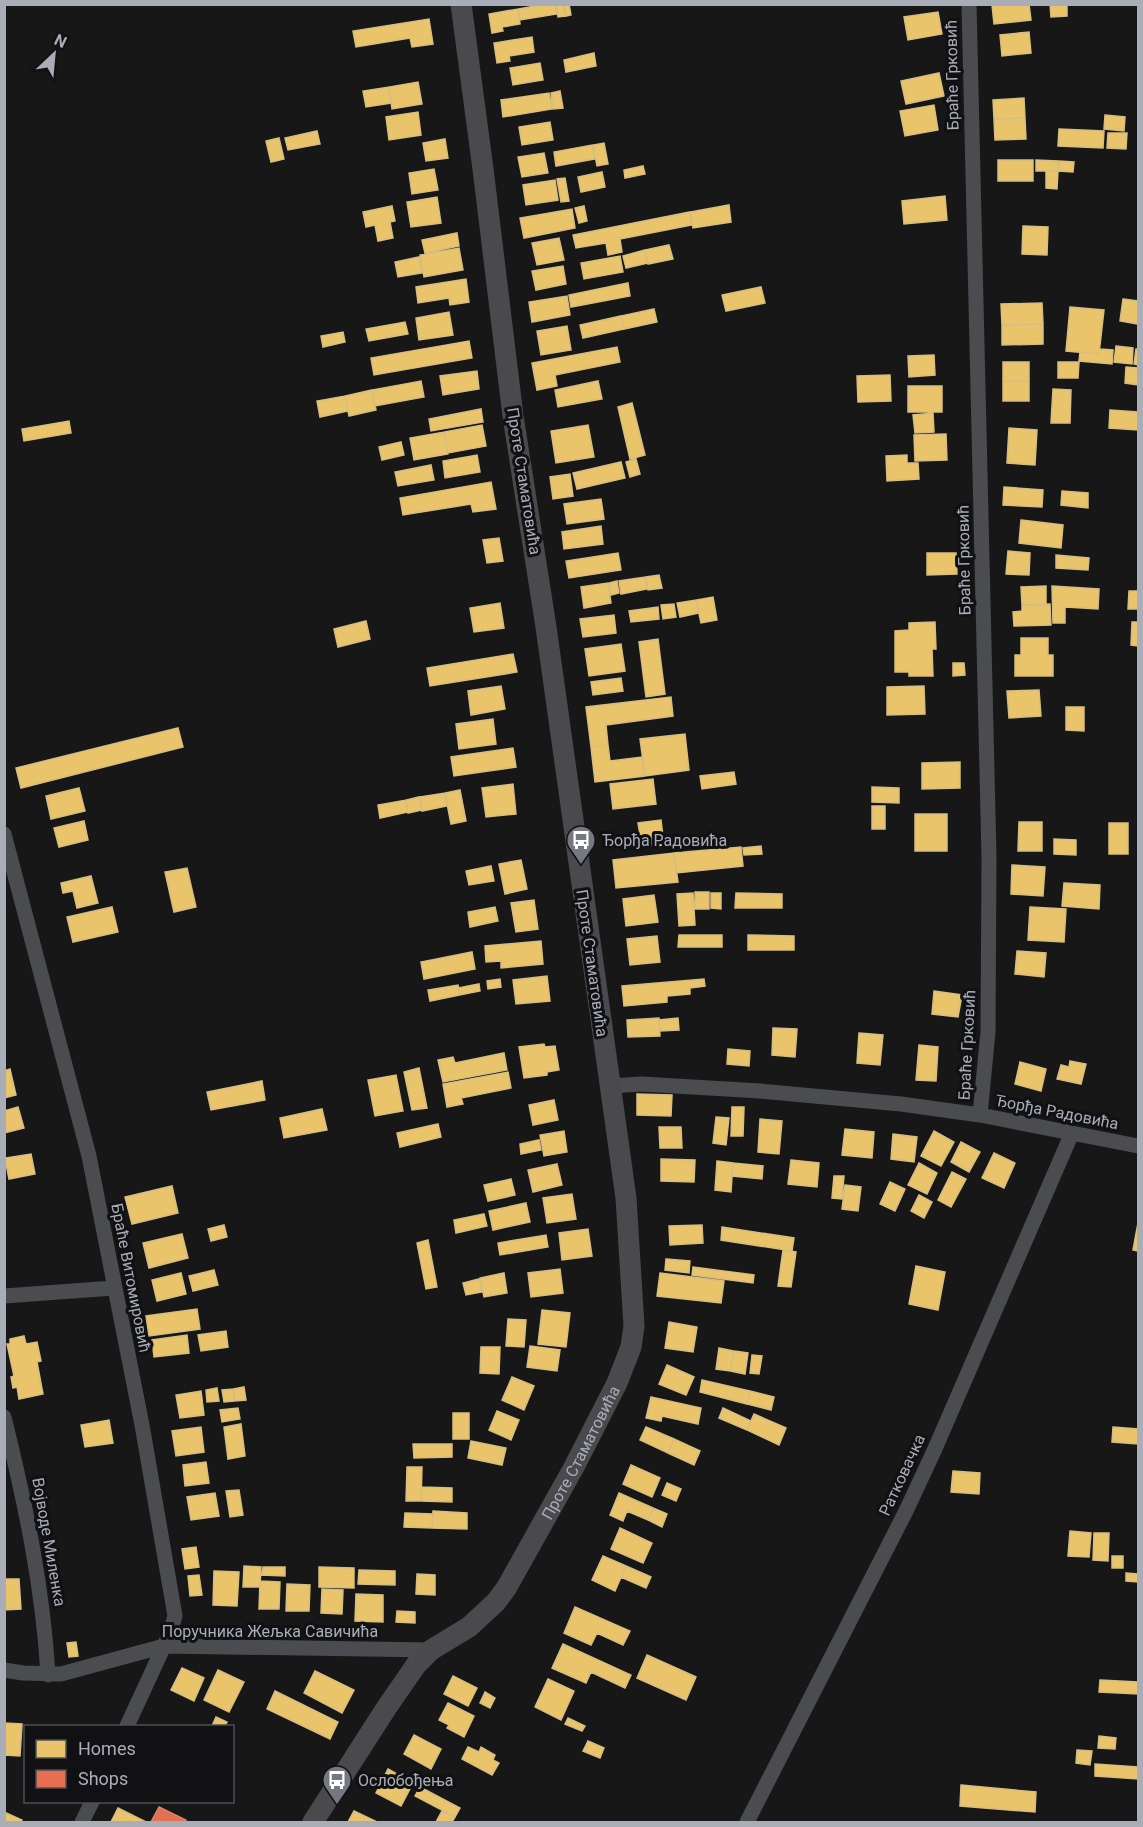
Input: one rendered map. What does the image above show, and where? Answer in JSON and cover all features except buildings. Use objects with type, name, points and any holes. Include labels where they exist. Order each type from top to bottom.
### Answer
[{"type":"street","name":"Проте Стаматовића","points":[[313,1822],[405,1679],[431,1650],[469,1627],[496,1602],[507,1587],[612,1394],[631,1347],[634,1326],[626,1198],[546,627],[513,416],[461,4]]},
{"type":"street","name":"Браће Грковић","points":[[969,4],[989,857],[988,1032],[980,1115]]},
{"type":"street","name":"Браће Витомировић","points":[[4,834],[89,1156],[142,1425],[175,1616],[164,1646],[127,1725]]},
{"type":"street","name":"Ђорђа Радовића","points":[[610,1086],[642,1084],[760,1091],[901,1104],[980,1115],[1138,1146]]},
{"type":"street","name":"Ратковачка","points":[[747,1822],[906,1511],[1072,1133]]},
{"type":"street","points":[[4,1296],[114,1288]]},
{"type":"street","name":"Војводе Миленка","points":[[4,1417],[19,1475],[41,1590],[48,1675]]},
{"type":"street","name":"Поручника Жељка Савичића","points":[[4,1670],[48,1675],[61,1674],[164,1646],[431,1650]]},
{"type":"street","points":[[82,1822],[92,1803]]},
{"type":"place","name":"Ђорђа Радовића","points":[[581,866]]},
{"type":"place","name":"Ослобођења","points":[[337,1806]]}]
